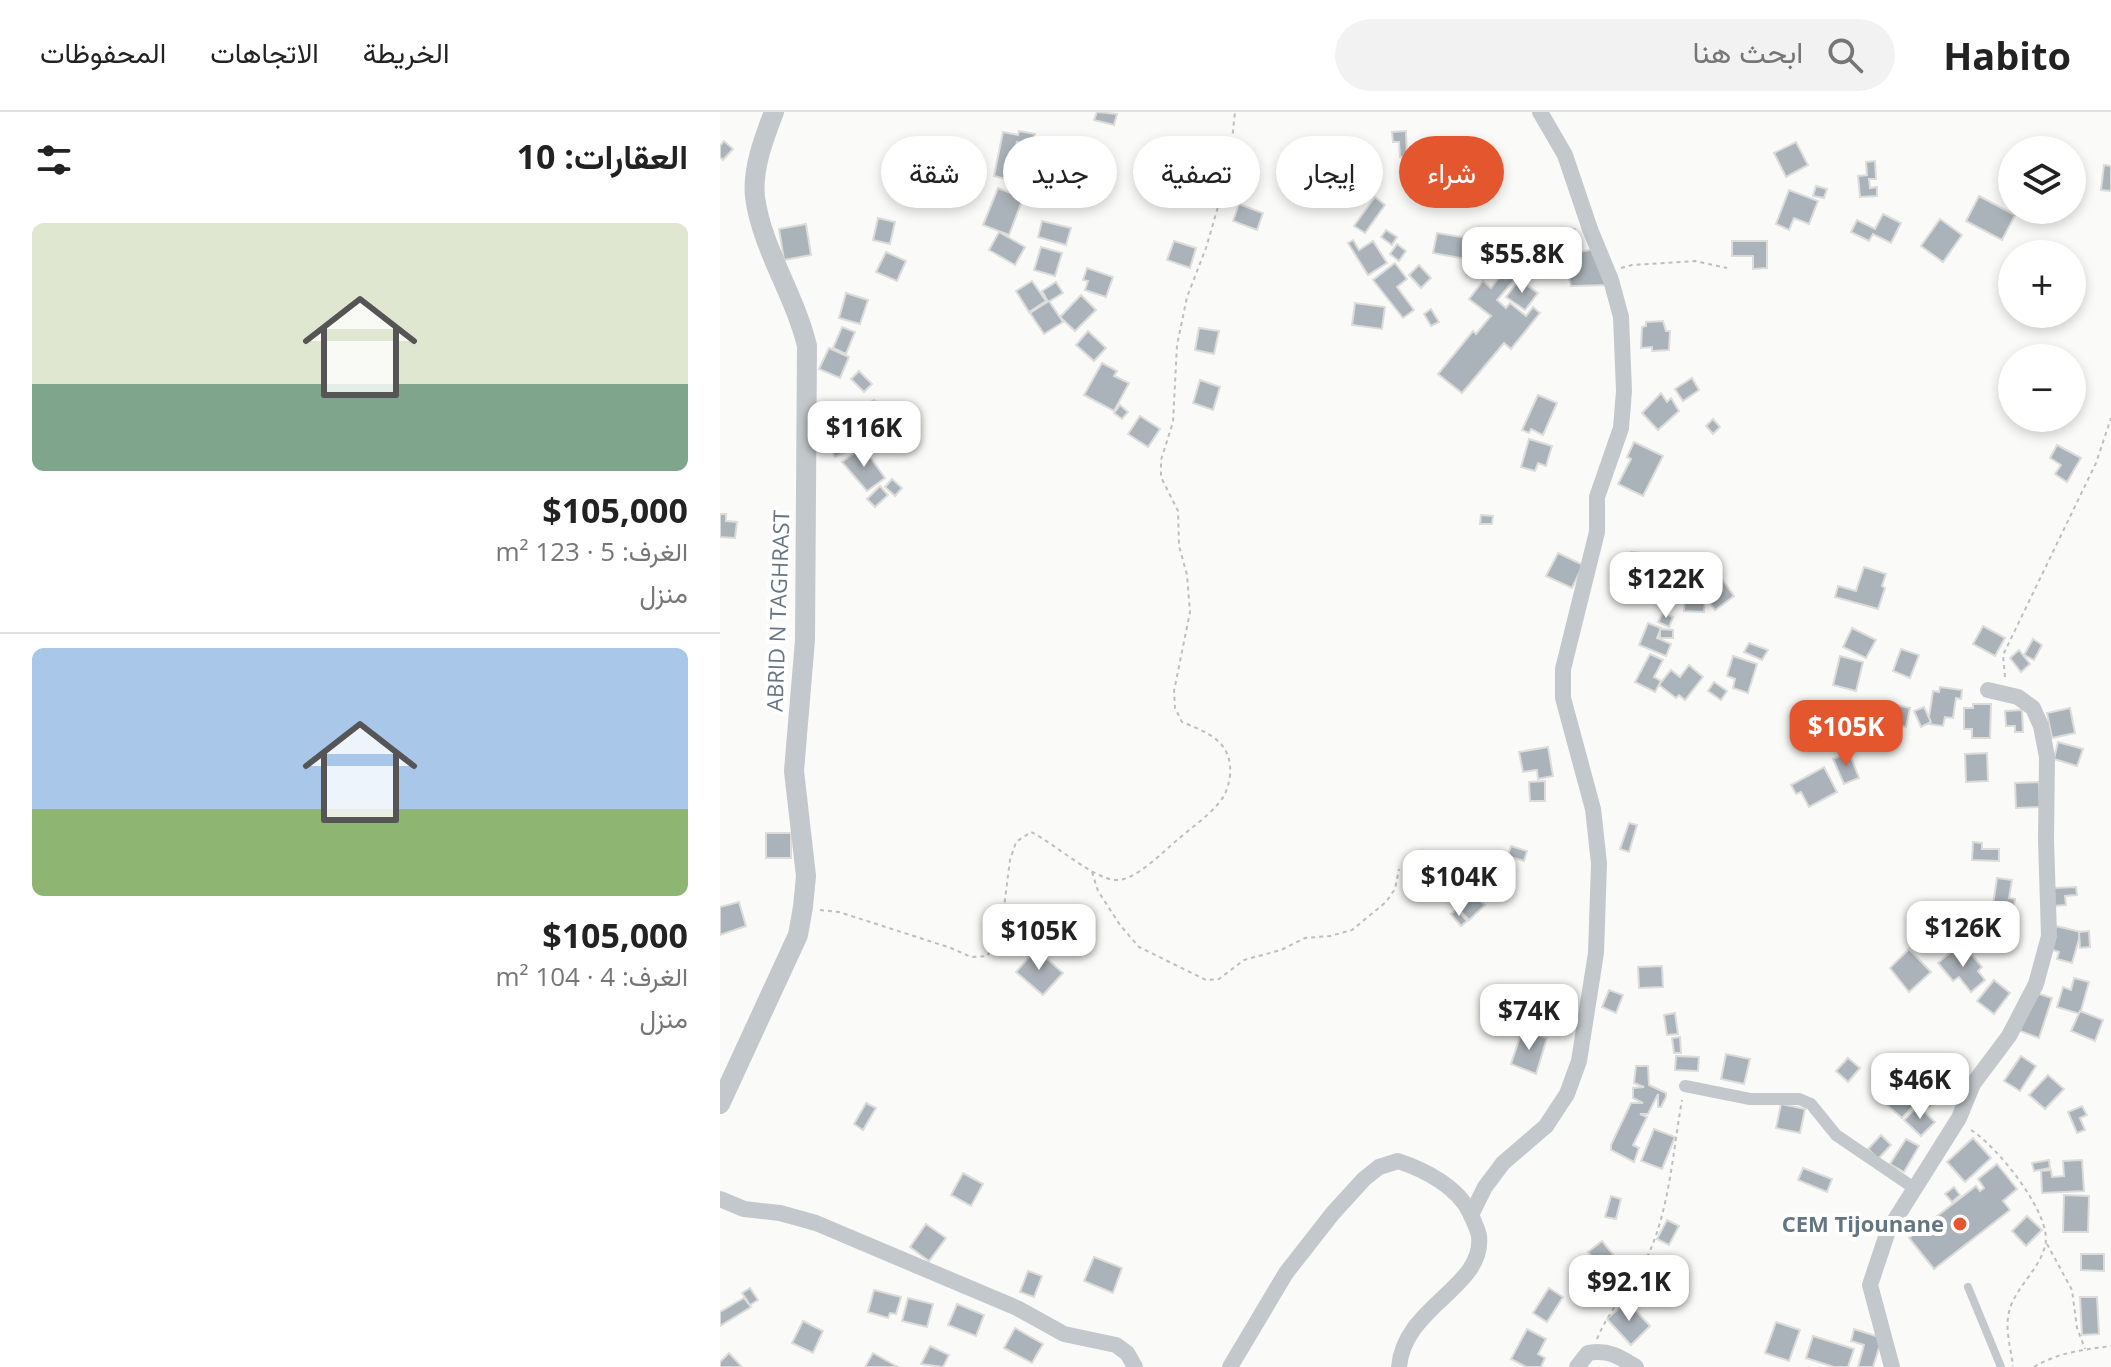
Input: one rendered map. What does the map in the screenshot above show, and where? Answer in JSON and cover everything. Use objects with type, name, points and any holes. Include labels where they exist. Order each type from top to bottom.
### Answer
[{"type":"street","name":"ABRID N TAGHRAST","points":[[720,1104],[798,935],[806,876],[794,771],[805,640],[807,346],[800,317],[763,231],[755,195],[764,136],[774,112]]},
{"type":"street","points":[[1471,1215],[1485,1187],[1503,1163],[1546,1126],[1567,1094],[1579,1061],[1596,953],[1599,863],[1593,809],[1563,698],[1563,669],[1597,532],[1597,497],[1621,428],[1624,391],[1621,317],[1608,272],[1565,155],[1540,112]]},
{"type":"street","points":[[1892,1367],[1870,1285],[1888,1231],[1959,1118],[1973,1084],[2009,1036],[2031,993],[2049,936],[2047,757],[2041,726],[2033,708],[2010,689],[2007,681]]},
{"type":"street","points":[[1988,690],[2018,697]]},
{"type":"street","points":[[1685,1086],[1750,1099],[1799,1099],[1811,1104],[1836,1135],[1914,1188]]},
{"type":"street","points":[[1230,1367],[1286,1273],[1333,1213],[1379,1167],[1398,1161],[1431,1176],[1463,1198],[1479,1235],[1478,1253],[1469,1272],[1427,1311],[1408,1334],[1399,1367]]},
{"type":"street","points":[[720,1199],[744,1209],[780,1213],[816,1223],[1017,1308],[1064,1334],[1116,1345],[1127,1353],[1135,1367]]},
{"type":"street","points":[[1577,1367],[1583,1357],[1594,1351],[1609,1352],[1636,1367]]},
{"type":"lane","points":[[1968,1287],[2001,1367]]},
{"type":"path","points":[[803,907],[839,912],[971,957],[987,956],[996,942],[1016,842],[1031,832],[1047,839],[1092,871],[1114,881],[1127,878],[1151,863],[1218,805],[1228,788],[1231,762],[1223,745],[1208,732],[1182,722],[1175,708],[1174,691],[1190,612],[1187,575],[1179,546],[1178,511],[1161,477],[1161,460],[1173,422],[1177,345],[1184,309],[1229,169],[1235,112]]},
{"type":"path","points":[[1608,272],[1632,265],[1695,261],[1727,268]]},
{"type":"path","points":[[2007,681],[2003,671],[2003,655],[2096,463],[2111,418]]},
{"type":"path","points":[[1092,871],[1098,891],[1139,947],[1206,980],[1219,979],[1244,960],[1281,950],[1305,938],[1352,930],[1386,902],[1395,889],[1399,869]]},
{"type":"path","points":[[1594,1351],[1605,1320],[1639,1274],[1651,1250],[1663,1210],[1685,1086]]},
{"type":"path","points":[[1959,1118],[1983,1138],[2031,1198],[2043,1223],[2047,1243],[2072,1290],[2077,1328],[2085,1349]]},
{"type":"path","points":[[2013,1367],[2008,1313],[2015,1296],[2036,1268],[2047,1243]]},
{"type":"path","points":[[2034,1367],[2049,1358],[2111,1346]]},
{"type":"building","points":[[1097,112],[1117,114],[1114,125],[1094,120]]},
{"type":"building","points":[[1019,131],[1035,134],[1003,136],[1003,178],[994,176],[1003,132],[1018,135]]},
{"type":"building","points":[[1406,131],[1406,136],[1399,136],[1399,142],[1393,142],[1392,132]]},
{"type":"building","points":[[724,141],[733,149],[723,160],[720,146]]},
{"type":"building","points":[[1796,142],[1808,165],[1786,177],[1774,153]]},
{"type":"building","points":[[1875,161],[1876,179],[1869,179],[1870,188],[1877,187],[1877,196],[1860,197],[1858,176],[1867,175],[1866,162]]},
{"type":"building","points":[[2104,165],[2111,166],[2111,191],[2101,190]]},
{"type":"building","points":[[1816,186],[1827,189],[1824,198],[1813,196]]},
{"type":"building","points":[[998,188],[1003,190],[1003,208],[1019,208],[1009,235],[983,225]]},
{"type":"building","points":[[1789,190],[1818,201],[1809,224],[1794,218],[1789,230],[1776,224]]},
{"type":"building","points":[[1979,196],[1998,206],[1998,224],[2010,224],[2002,240],[1966,221]]},
{"type":"building","points":[[1238,208],[1263,213],[1257,230],[1233,221]]},
{"type":"building","points":[[1367,208],[1383,208],[1365,233],[1354,226]]},
{"type":"building","points":[[1883,214],[1901,223],[1891,243],[1873,234],[1869,241],[1851,232],[1857,220],[1875,229]]},
{"type":"building","points":[[878,218],[895,222],[890,244],[873,240]]},
{"type":"building","points":[[1940,219],[1962,235],[1943,262],[1921,246]]},
{"type":"building","points":[[1042,221],[1071,228],[1066,245],[1038,237]]},
{"type":"building","points":[[806,224],[811,255],[784,260],[779,229]]},
{"type":"building","points":[[1575,229],[1576,243],[1559,244],[1558,230]]},
{"type":"building","points":[[1386,230],[1397,237],[1392,245],[1381,237]]},
{"type":"building","points":[[999,232],[1025,247],[1015,265],[989,250]]},
{"type":"building","points":[[1491,232],[1508,232],[1507,260],[1491,260]]},
{"type":"building","points":[[1437,233],[1467,238],[1466,259],[1433,253]]},
{"type":"building","points":[[1353,240],[1359,250],[1373,241],[1387,263],[1368,275],[1348,243]]},
{"type":"building","points":[[1471,240],[1488,242],[1484,277],[1467,275]]},
{"type":"building","points":[[1174,241],[1196,248],[1190,268],[1167,260]]},
{"type":"building","points":[[1732,241],[1767,241],[1767,268],[1753,269],[1753,256],[1732,256]]},
{"type":"building","points":[[1397,244],[1406,251],[1399,261],[1390,254]]},
{"type":"building","points":[[1041,247],[1062,253],[1055,276],[1034,270]]},
{"type":"building","points":[[1596,248],[1609,285],[1571,286],[1563,257]]},
{"type":"building","points":[[886,252],[906,261],[897,281],[876,272]]},
{"type":"building","points":[[1395,263],[1407,279],[1397,287],[1414,310],[1403,318],[1373,280]]},
{"type":"building","points":[[1419,265],[1431,278],[1421,288],[1409,275]]},
{"type":"building","points":[[1087,268],[1113,277],[1106,297],[1085,290],[1088,281],[1083,280]]},
{"type":"building","points":[[1505,270],[1515,279],[1497,300],[1506,308],[1510,303],[1526,316],[1533,307],[1540,313],[1511,349],[1504,343],[1462,393],[1438,374],[1473,331],[1476,334],[1491,316],[1469,299],[1483,281],[1491,288]]},
{"type":"building","points":[[1519,280],[1538,293],[1525,310],[1506,297]]},
{"type":"building","points":[[1032,281],[1046,301],[1029,312],[1016,291]]},
{"type":"building","points":[[1056,282],[1063,293],[1048,302],[1042,291]]},
{"type":"building","points":[[846,293],[868,300],[860,324],[839,318]]},
{"type":"building","points":[[1081,295],[1096,310],[1075,331],[1060,317]]},
{"type":"building","points":[[1049,301],[1063,322],[1044,334],[1030,313]]},
{"type":"building","points":[[1355,303],[1385,307],[1382,329],[1352,325]]},
{"type":"building","points":[[1431,309],[1439,322],[1431,326],[1424,314]]},
{"type":"building","points":[[1663,321],[1666,331],[1670,331],[1669,350],[1641,348],[1642,327],[1646,326],[1646,322]]},
{"type":"building","points":[[842,327],[855,332],[846,354],[833,348]]},
{"type":"building","points":[[1199,328],[1219,331],[1214,354],[1195,350]]},
{"type":"building","points":[[1088,331],[1106,348],[1094,361],[1076,345]]},
{"type":"building","points":[[829,348],[849,357],[840,378],[819,369]]},
{"type":"building","points":[[1102,363],[1117,371],[1114,376],[1129,383],[1114,411],[1084,395]]},
{"type":"building","points":[[859,371],[872,384],[864,392],[851,379]]},
{"type":"building","points":[[1692,378],[1699,390],[1683,401],[1675,389]]},
{"type":"building","points":[[1200,380],[1220,387],[1213,410],[1193,403]]},
{"type":"building","points":[[1661,393],[1667,402],[1671,398],[1679,411],[1658,430],[1642,413]]},
{"type":"building","points":[[1538,395],[1557,403],[1543,435],[1531,429],[1529,433],[1522,430]]},
{"type":"building","points":[[874,400],[886,419],[871,428],[859,409]]},
{"type":"building","points":[[1120,405],[1128,412],[1122,419],[1114,413]]},
{"type":"building","points":[[831,406],[842,420],[824,434],[817,425],[822,421],[819,416]]},
{"type":"building","points":[[1140,416],[1160,429],[1148,447],[1128,434]]},
{"type":"building","points":[[857,417],[867,436],[847,445],[838,426]]},
{"type":"building","points":[[1713,419],[1720,427],[1713,434],[1706,426]]},
{"type":"building","points":[[1529,439],[1552,446],[1546,466],[1538,463],[1535,471],[1521,467]]},
{"type":"building","points":[[841,441],[846,452],[835,457],[830,446]]},
{"type":"building","points":[[1634,442],[1663,456],[1643,496],[1618,484],[1631,459],[1627,457]]},
{"type":"building","points":[[2057,445],[2081,458],[2067,482],[2055,474],[2061,465],[2050,458]]},
{"type":"building","points":[[863,447],[885,478],[867,491],[842,462]]},
{"type":"building","points":[[892,479],[902,488],[895,496],[885,487]]},
{"type":"building","points":[[880,486],[888,495],[875,507],[867,499]]},
{"type":"building","points":[[720,514],[726,514],[726,521],[737,522],[735,538],[720,537]]},
{"type":"building","points":[[1481,515],[1493,516],[1492,524],[1480,524]]},
{"type":"building","points":[[1631,552],[1651,554],[1647,582],[1627,579]]},
{"type":"building","points":[[1558,553],[1583,565],[1572,588],[1546,576]]},
{"type":"building","points":[[1709,561],[1734,596],[1715,610],[1689,575]]},
{"type":"building","points":[[1864,567],[1886,574],[1878,609],[1835,597],[1838,586],[1856,591]]},
{"type":"building","points":[[1685,597],[1705,599],[1704,612],[1684,611]]},
{"type":"building","points":[[1663,613],[1673,617],[1669,627],[1658,622]]},
{"type":"building","points":[[1648,623],[1661,628],[1657,638],[1671,644],[1666,656],[1639,645]]},
{"type":"building","points":[[1983,626],[2005,638],[1995,656],[1973,644]]},
{"type":"building","points":[[1852,628],[1876,640],[1866,658],[1843,647]]},
{"type":"building","points":[[1660,629],[1673,630],[1673,638],[1660,638]]},
{"type":"building","points":[[2033,639],[2042,645],[2034,660],[2024,655]]},
{"type":"building","points":[[1749,643],[1768,650],[1762,660],[1744,652]]},
{"type":"building","points":[[1901,649],[1919,655],[1910,678],[1893,671]]},
{"type":"building","points":[[2019,650],[2030,664],[2021,672],[2010,658]]},
{"type":"building","points":[[1650,654],[1663,660],[1654,677],[1661,681],[1655,692],[1635,682]]},
{"type":"building","points":[[1733,656],[1757,664],[1748,693],[1733,688],[1735,679],[1727,676]]},
{"type":"building","points":[[1840,656],[1863,662],[1856,691],[1833,685]]},
{"type":"building","points":[[1689,665],[1703,677],[1685,700],[1679,695],[1676,698],[1659,685],[1671,670],[1680,677]]},
{"type":"building","points":[[1714,682],[1727,691],[1721,700],[1708,691]]},
{"type":"building","points":[[1940,687],[1962,690],[1961,699],[1956,698],[1953,718],[1945,717],[1943,726],[1928,724],[1933,691],[1939,692]]},
{"type":"building","points":[[1882,702],[1910,708],[1906,727],[1878,720]]},
{"type":"building","points":[[1973,704],[1991,704],[1990,738],[1972,738],[1972,729],[1964,729],[1964,708],[1973,708]]},
{"type":"building","points":[[1924,707],[1931,722],[1921,727],[1914,711]]},
{"type":"building","points":[[2070,708],[2075,733],[2052,738],[2047,713]]},
{"type":"building","points":[[2022,710],[2023,732],[2015,732],[2015,726],[2006,726],[2005,711]]},
{"type":"building","points":[[2058,742],[2083,749],[2077,766],[2054,759]]},
{"type":"building","points":[[1548,747],[1553,776],[1538,779],[1537,770],[1523,772],[1519,752]]},
{"type":"building","points":[[1849,752],[1859,778],[1844,784],[1833,759]]},
{"type":"building","points":[[1987,753],[1988,781],[1966,782],[1965,754]]},
{"type":"building","points":[[1824,767],[1837,792],[1809,807],[1801,792],[1796,794],[1791,785]]},
{"type":"building","points":[[1545,781],[1545,801],[1530,801],[1529,782]]},
{"type":"building","points":[[2039,782],[2040,807],[2016,808],[2015,783]]},
{"type":"building","points":[[1629,823],[1637,825],[1629,852],[1620,849]]},
{"type":"building","points":[[766,833],[791,833],[791,858],[766,858]]},
{"type":"building","points":[[1973,842],[1982,843],[1982,849],[1999,849],[1999,861],[1972,860]]},
{"type":"building","points":[[1511,846],[1527,851],[1524,861],[1508,856]]},
{"type":"building","points":[[1471,878],[1484,892],[1478,898],[1485,905],[1469,920],[1449,899]]},
{"type":"building","points":[[1997,878],[2012,880],[2009,898],[2015,899],[2012,921],[1991,918]]},
{"type":"building","points":[[2076,887],[2077,895],[2065,896],[2066,905],[2054,906],[2053,888]]},
{"type":"building","points":[[739,902],[746,926],[720,935],[720,907]]},
{"type":"building","points":[[1457,909],[1467,921],[1461,926],[1451,914]]},
{"type":"building","points":[[1981,918],[1986,933],[1962,941],[1957,927]]},
{"type":"building","points":[[2056,926],[2081,932],[2072,963],[2057,959],[2059,952],[2050,949]]},
{"type":"building","points":[[2089,931],[2090,947],[2080,948],[2079,932]]},
{"type":"building","points":[[1036,949],[1063,973],[1043,995],[1016,972]]},
{"type":"building","points":[[1909,949],[1931,972],[1909,992],[1890,968]]},
{"type":"building","points":[[1968,950],[1982,967],[1978,971],[1985,980],[1971,992],[1959,977],[1953,981],[1938,963],[1952,951],[1958,958]]},
{"type":"building","points":[[1662,966],[1663,987],[1639,988],[1638,967]]},
{"type":"building","points":[[2074,978],[2089,982],[2080,1014],[2057,1007],[2063,987],[2071,990]]},
{"type":"building","points":[[1994,980],[2010,993],[1994,1014],[1977,1001]]},
{"type":"building","points":[[1609,990],[1623,995],[1616,1013],[1602,1007]]},
{"type":"building","points":[[2033,992],[2052,998],[2039,1038],[2020,1031]]},
{"type":"building","points":[[2080,1011],[2103,1020],[2095,1041],[2071,1031]]},
{"type":"building","points":[[1675,1013],[1678,1034],[1667,1035],[1664,1015]]},
{"type":"building","points":[[1522,1031],[1547,1038],[1536,1074],[1511,1064]]},
{"type":"building","points":[[1680,1037],[1681,1053],[1674,1053],[1672,1038]]},
{"type":"building","points":[[1726,1054],[1750,1059],[1744,1084],[1721,1079]]},
{"type":"building","points":[[1676,1056],[1699,1057],[1698,1071],[1675,1070]]},
{"type":"building","points":[[2021,1056],[2036,1066],[2020,1091],[2004,1081]]},
{"type":"building","points":[[1848,1058],[1860,1068],[1848,1082],[1836,1071]]},
{"type":"building","points":[[1939,1063],[1955,1092],[1926,1108],[1910,1079]]},
{"type":"building","points":[[1636,1066],[1648,1066],[1649,1085],[1666,1093],[1666,1097],[1658,1107],[1658,1094],[1648,1114],[1640,1114],[1647,1117],[1633,1145],[1639,1148],[1634,1162],[1611,1150],[1611,1145],[1631,1103],[1643,1103],[1633,1098],[1633,1088],[1644,1087],[1634,1083]]},
{"type":"building","points":[[2048,1075],[2064,1089],[2045,1109],[2029,1095]]},
{"type":"building","points":[[1896,1090],[1914,1105],[1902,1118],[1885,1103]]},
{"type":"building","points":[[866,1103],[876,1108],[863,1130],[854,1124]]},
{"type":"building","points":[[1781,1104],[1805,1109],[1800,1133],[1776,1128]]},
{"type":"building","points":[[1918,1106],[1935,1122],[1921,1136],[1904,1120]]},
{"type":"building","points":[[2082,1106],[2087,1115],[2080,1118],[2085,1130],[2077,1133],[2068,1112]]},
{"type":"building","points":[[1654,1129],[1675,1137],[1662,1169],[1641,1161]]},
{"type":"building","points":[[1881,1135],[1891,1145],[1878,1159],[1868,1149]]},
{"type":"building","points":[[1973,1138],[1991,1158],[1965,1182],[1947,1162]]},
{"type":"building","points":[[1906,1139],[1919,1146],[1904,1172],[1890,1164]]},
{"type":"building","points":[[2049,1160],[2050,1168],[2034,1171],[2032,1163]]},
{"type":"building","points":[[2082,1160],[2084,1191],[2042,1193],[2041,1171],[2051,1170],[2052,1177],[2064,1176],[2063,1161]]},
{"type":"building","name":"CEM Tijounane","points":[[1997,1164],[2017,1189],[2003,1201],[2010,1210],[1934,1269],[1909,1238],[1976,1186],[1980,1191],[1984,1188],[1978,1179]]},
{"type":"building","points":[[1803,1168],[1832,1179],[1827,1192],[1798,1180]]},
{"type":"building","points":[[963,1173],[983,1184],[971,1206],[951,1195]]},
{"type":"building","points":[[1954,1187],[1960,1195],[1952,1202],[1945,1194]]},
{"type":"building","points":[[2064,1195],[2089,1196],[2088,1232],[2063,1232]]},
{"type":"building","points":[[1611,1196],[1621,1199],[1616,1219],[1605,1217]]},
{"type":"building","points":[[2027,1216],[2042,1230],[2026,1246],[2012,1231]]},
{"type":"building","points":[[1667,1220],[1679,1226],[1669,1245],[1657,1239]]},
{"type":"building","points":[[926,1224],[946,1238],[929,1261],[910,1247]]},
{"type":"building","points":[[1602,1241],[1615,1257],[1601,1268],[1588,1252]]},
{"type":"building","points":[[2081,1254],[2104,1254],[2104,1271],[2081,1270]]},
{"type":"building","points":[[1094,1257],[1122,1268],[1113,1293],[1084,1281]]},
{"type":"building","points":[[1028,1271],[1042,1276],[1034,1297],[1020,1292]]},
{"type":"building","points":[[750,1288],[758,1300],[750,1305],[742,1293]]},
{"type":"building","points":[[1549,1288],[1563,1297],[1547,1322],[1533,1313]]},
{"type":"building","points":[[874,1290],[901,1297],[896,1314],[890,1313],[888,1318],[868,1312]]},
{"type":"building","points":[[2080,1297],[2097,1297],[2099,1334],[2082,1335]]},
{"type":"building","points":[[744,1298],[751,1307],[720,1326],[720,1312]]},
{"type":"building","points":[[908,1298],[933,1304],[927,1327],[902,1321]]},
{"type":"building","points":[[1627,1301],[1650,1326],[1631,1345],[1607,1319]]},
{"type":"building","points":[[957,1304],[984,1315],[976,1336],[948,1325]]},
{"type":"building","points":[[803,1321],[823,1331],[813,1353],[792,1343]]},
{"type":"building","points":[[1776,1322],[1800,1330],[1789,1361],[1765,1353]]},
{"type":"building","points":[[1015,1328],[1043,1344],[1032,1363],[1004,1348]]},
{"type":"building","points":[[1527,1329],[1546,1339],[1538,1354],[1545,1358],[1541,1367],[1526,1367],[1511,1359]]},
{"type":"building","points":[[1854,1329],[1882,1338],[1873,1367],[1858,1367],[1864,1345],[1851,1341]]},
{"type":"building","points":[[1813,1336],[1854,1349],[1848,1367],[1834,1367],[1806,1358]]},
{"type":"building","points":[[930,1346],[949,1355],[943,1367],[921,1364]]},
{"type":"building","points":[[729,1353],[742,1367],[720,1367],[720,1362]]},
{"type":"building","points":[[873,1353],[898,1367],[865,1367]]},
{"type":"place","name":"CEM Tijounane","points":[[1960,1224]]}]
